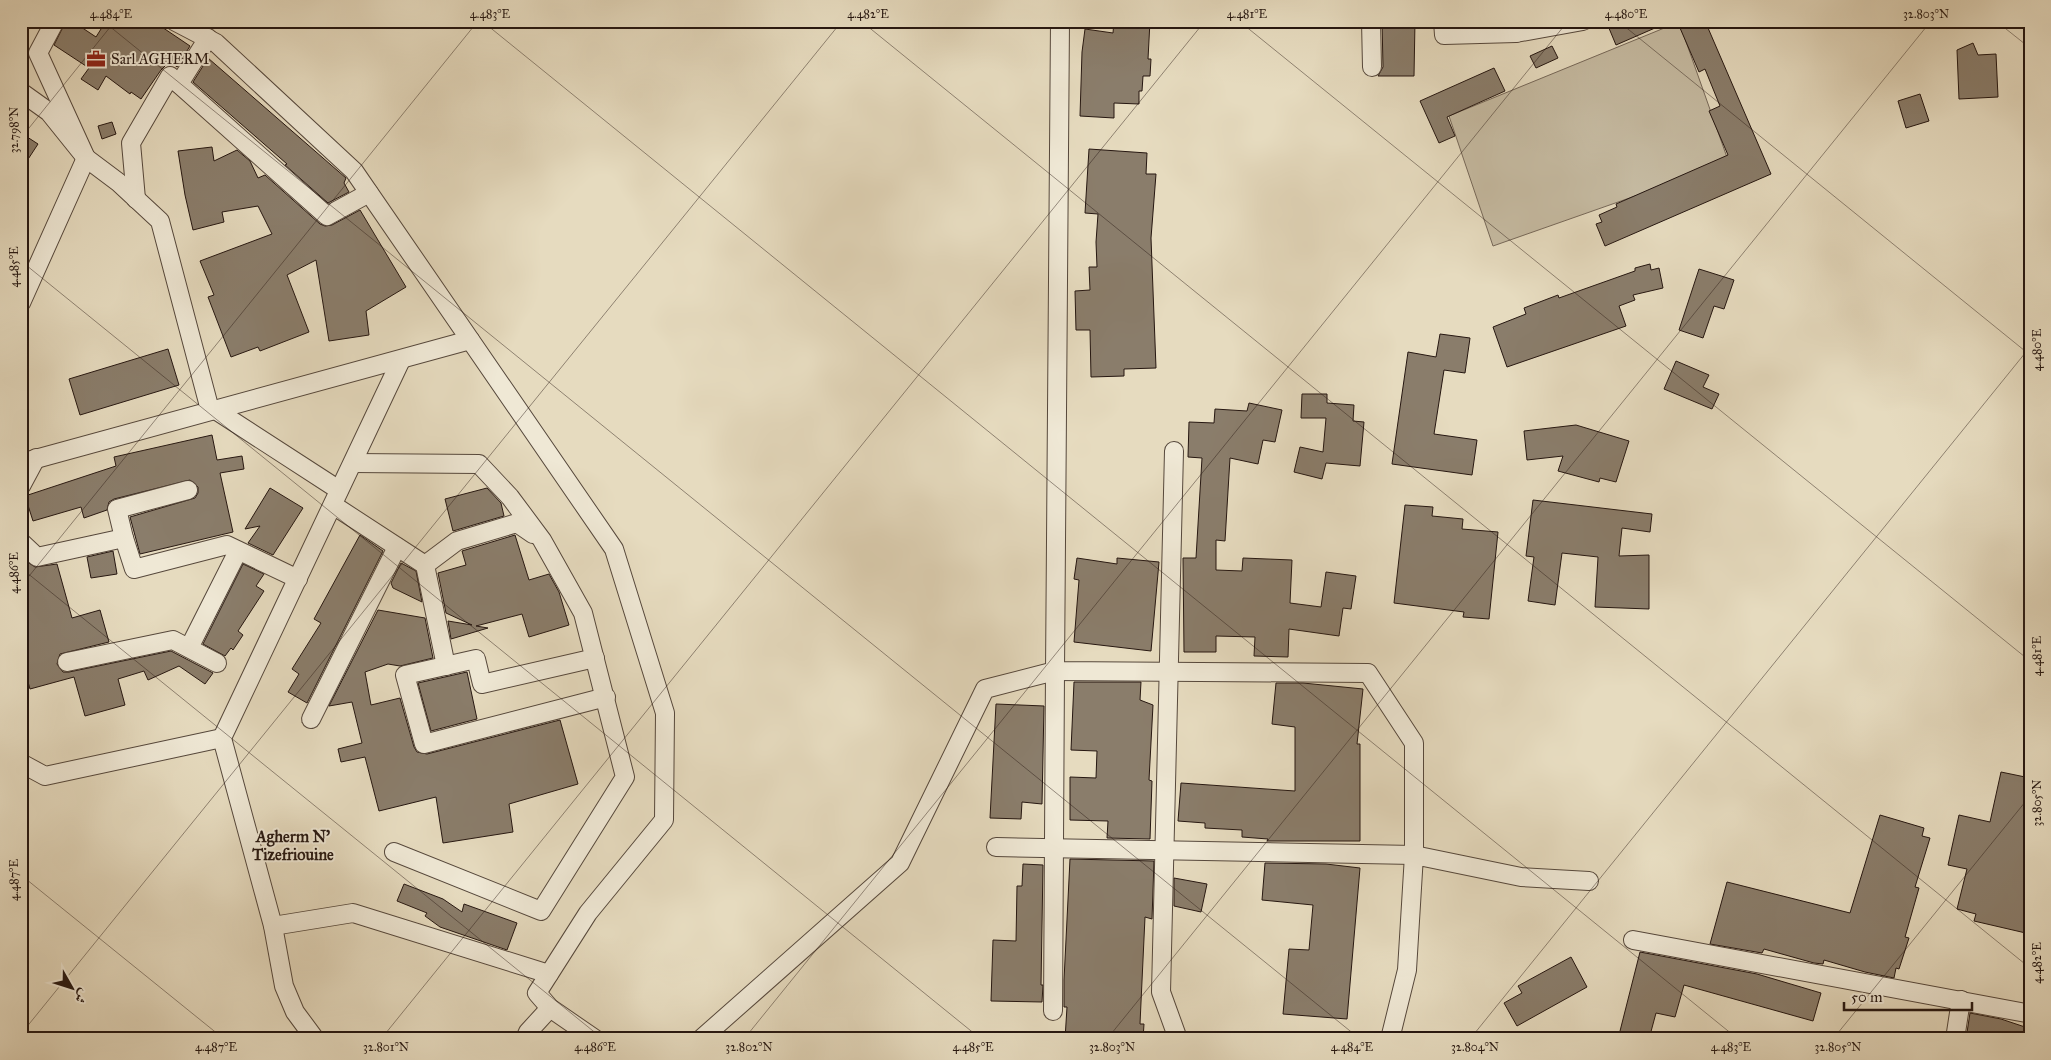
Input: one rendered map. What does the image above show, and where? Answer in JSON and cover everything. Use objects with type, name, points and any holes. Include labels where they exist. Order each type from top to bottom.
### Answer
[{"type":"street","points":[[21,303],[86,158],[38,53],[55,21]]},
{"type":"street","points":[[174,21],[216,43],[354,171],[614,549],[666,713],[664,820],[588,913],[537,993],[550,1008],[595,1039]]},
{"type":"street","points":[[1052,1011],[1060,21]]},
{"type":"street","points":[[1371,21],[1372,67]]},
{"type":"street","points":[[1443,21],[1444,35],[1583,21]]},
{"type":"street","points":[[179,84],[208,38]]},
{"type":"street","points":[[136,199],[131,143],[170,76],[326,216],[369,193]]},
{"type":"street","points":[[21,92],[49,112],[86,158],[118,182],[160,221],[212,409],[425,565],[446,666]]},
{"type":"street","points":[[21,486],[29,460],[470,340]]},
{"type":"street","points":[[315,1039],[296,1012],[284,986],[273,926],[222,738],[401,360]]},
{"type":"street","points":[[1174,451],[1161,992],[1178,1039]]},
{"type":"street","points":[[352,463],[479,464],[510,497],[542,540],[583,613],[625,777],[541,911],[394,852]]},
{"type":"street","points":[[188,490],[117,509],[134,569],[227,545],[298,579]]},
{"type":"street","points":[[425,565],[456,541],[518,523],[542,540]]},
{"type":"street","points":[[21,542],[37,557],[124,538]]},
{"type":"street","points":[[311,719],[398,547]]},
{"type":"street","points":[[189,648],[238,551]]},
{"type":"street","points":[[67,662],[173,640],[217,663]]},
{"type":"street","points":[[595,658],[482,684],[476,659],[405,675],[424,744],[606,697]]},
{"type":"street","points":[[701,1039],[900,863],[985,689],[1055,670],[1368,673],[1414,743],[1414,855],[1407,970],[1390,1039]]},
{"type":"street","points":[[21,763],[45,776],[222,738]]},
{"type":"street","points":[[996,847],[1414,855],[1521,877],[1589,881]]},
{"type":"street","points":[[273,926],[352,913],[549,974]]},
{"type":"street","points":[[1633,940],[2026,1013]]},
{"type":"street","points":[[1954,1039],[1961,1000]]},
{"type":"street","points":[[525,1039],[528,1032],[550,1008]]},
{"type":"shaded area","points":[[1679,22],[1729,163],[1493,246],[1449,116]]},
{"type":"building","name":"Sarl AGHERM","points":[[66,21],[72,21],[96,37],[106,21],[153,21],[190,46],[177,67],[170,61],[161,70],[141,99],[131,92],[130,94],[106,76],[98,90],[81,79],[89,68],[54,45]]},
{"type":"building","points":[[1114,21],[1150,21],[1148,59],[1151,59],[1150,76],[1143,76],[1142,91],[1139,91],[1139,104],[1114,103],[1114,118],[1080,116],[1082,52],[1085,29],[1113,33]]},
{"type":"building","points":[[1382,21],[1415,21],[1414,76],[1378,76],[1383,67]]},
{"type":"building","points":[[1606,21],[1671,21],[1616,45]]},
{"type":"building","points":[[1677,21],[1705,21],[1771,174],[1605,246],[1596,224],[1602,222],[1599,215],[1617,207],[1616,204],[1728,155],[1709,111],[1720,106],[1705,69],[1699,72]]},
{"type":"building","points":[[1973,43],[1978,55],[1996,54],[1998,97],[1959,99],[1957,50]]},
{"type":"building","points":[[1552,46],[1558,58],[1536,68],[1530,56]]},
{"type":"building","points":[[208,58],[346,178],[344,183],[349,192],[328,203],[285,165],[287,164],[193,82]]},
{"type":"building","points":[[1494,68],[1505,91],[1447,117],[1455,136],[1439,143],[1420,101]]},
{"type":"building","points":[[1920,94],[1929,121],[1906,128],[1898,101]]},
{"type":"building","points":[[112,122],[116,134],[102,139],[98,126]]},
{"type":"building","points":[[21,133],[38,144],[21,170]]},
{"type":"building","points":[[212,147],[214,161],[237,150],[250,161],[258,178],[265,175],[320,224],[325,226],[332,225],[360,210],[406,287],[366,311],[369,335],[329,341],[316,260],[287,275],[309,332],[260,351],[258,347],[231,357],[208,297],[214,295],[200,261],[272,234],[258,206],[222,212],[224,222],[193,230],[178,151]]},
{"type":"building","points":[[1089,149],[1147,153],[1146,174],[1156,174],[1151,238],[1156,368],[1124,369],[1124,376],[1091,377],[1090,330],[1076,330],[1075,291],[1090,290],[1089,267],[1097,267],[1098,214],[1085,213]]},
{"type":"building","points":[[1650,264],[1651,270],[1659,268],[1663,288],[1633,295],[1635,300],[1619,306],[1626,326],[1507,367],[1493,327],[1526,314],[1524,308],[1558,295],[1559,298],[1635,271],[1635,268]]},
{"type":"building","points":[[1699,269],[1734,280],[1724,309],[1714,306],[1703,338],[1679,330]]},
{"type":"building","points":[[1440,334],[1470,338],[1465,373],[1444,370],[1434,434],[1477,440],[1472,475],[1392,464],[1408,352],[1436,357]]},
{"type":"building","points":[[168,349],[179,385],[80,415],[69,379]]},
{"type":"building","points":[[1676,361],[1709,375],[1703,387],[1719,394],[1712,409],[1664,389]]},
{"type":"building","points":[[1302,394],[1327,394],[1327,403],[1354,405],[1353,421],[1364,422],[1360,466],[1326,463],[1322,479],[1294,472],[1300,447],[1323,452],[1326,418],[1301,418]]},
{"type":"building","points":[[1249,403],[1282,410],[1275,442],[1263,440],[1258,464],[1230,458],[1225,541],[1216,540],[1216,570],[1242,571],[1243,558],[1292,560],[1290,603],[1321,607],[1326,572],[1356,576],[1351,609],[1343,608],[1339,636],[1289,629],[1288,657],[1254,656],[1255,637],[1216,636],[1216,652],[1184,652],[1183,558],[1196,558],[1202,458],[1188,457],[1189,422],[1214,423],[1215,409],[1247,411]]},
{"type":"building","points":[[1576,425],[1629,441],[1616,482],[1600,478],[1599,482],[1558,471],[1563,456],[1527,460],[1524,431]]},
{"type":"building","points":[[212,435],[217,460],[242,456],[244,469],[220,473],[233,532],[140,554],[130,517],[195,498],[198,493],[198,487],[190,480],[114,499],[109,502],[107,510],[84,518],[81,507],[33,521],[25,496],[116,466],[114,457]]},
{"type":"building","points":[[270,488],[303,508],[273,555],[248,543],[260,526],[245,529]]},
{"type":"building","points":[[487,488],[501,503],[504,516],[453,531],[445,499]]},
{"type":"building","points":[[1533,500],[1652,514],[1650,532],[1622,528],[1619,556],[1649,555],[1649,609],[1595,607],[1598,557],[1562,553],[1555,605],[1528,601],[1534,557],[1526,556]]},
{"type":"building","points":[[1405,505],[1433,507],[1432,516],[1463,519],[1462,529],[1498,532],[1489,619],[1463,617],[1464,612],[1394,603]]},
{"type":"building","points":[[360,535],[383,551],[307,703],[288,692],[299,674],[292,669],[321,623],[314,619]]},
{"type":"building","points":[[515,535],[529,580],[549,574],[559,592],[569,625],[529,637],[522,614],[476,626],[488,628],[451,639],[448,621],[472,625],[446,613],[438,573],[466,565],[462,551]]},
{"type":"building","points":[[113,551],[117,574],[91,578],[87,557]]},
{"type":"building","points":[[1077,558],[1117,564],[1117,558],[1159,562],[1151,651],[1074,642],[1079,580],[1074,579]]},
{"type":"building","points":[[26,561],[35,567],[57,564],[72,618],[100,610],[109,642],[60,654],[57,664],[63,672],[171,651],[213,673],[205,684],[179,666],[148,680],[144,671],[118,679],[125,705],[85,716],[74,677],[30,689],[21,657],[21,563]]},
{"type":"building","points":[[401,563],[416,571],[422,602],[393,588],[391,583]]},
{"type":"building","points":[[243,564],[264,574],[256,586],[264,591],[238,631],[243,635],[233,650],[231,648],[225,656],[203,644]]},
{"type":"building","points":[[378,610],[425,618],[433,658],[400,666],[388,664],[365,672],[371,705],[400,698],[417,752],[427,754],[560,720],[578,784],[509,804],[513,832],[443,843],[436,797],[379,811],[365,757],[341,762],[338,749],[362,743],[352,702],[329,706]]},
{"type":"building","points":[[467,672],[477,719],[431,731],[418,683]]},
{"type":"building","points":[[1074,682],[1141,682],[1140,700],[1153,705],[1149,780],[1152,781],[1150,839],[1107,838],[1108,821],[1070,820],[1070,777],[1096,778],[1097,751],[1071,750]]},
{"type":"building","points":[[1276,683],[1303,683],[1363,689],[1357,744],[1360,744],[1360,841],[1267,841],[1268,839],[1242,837],[1242,830],[1205,828],[1205,823],[1178,821],[1181,783],[1295,791],[1295,727],[1272,724]]},
{"type":"building","points":[[996,704],[1044,706],[1042,804],[1022,802],[1021,819],[990,818]]},
{"type":"building","points":[[2001,772],[2030,778],[2030,934],[1974,921],[1976,914],[1957,909],[1967,869],[1948,865],[1959,815],[1990,822]]},
{"type":"building","points":[[1880,815],[1924,828],[1922,836],[1930,838],[1915,887],[1919,888],[1905,937],[1909,938],[1899,969],[1896,968],[1894,978],[1824,960],[1823,964],[1814,963],[1764,949],[1762,953],[1710,944],[1727,882],[1850,913]]},
{"type":"building","points":[[1070,859],[1154,861],[1152,919],[1145,917],[1140,1024],[1144,1024],[1143,1039],[1065,1039],[1067,1007],[1064,1007],[1064,980]]},
{"type":"building","points":[[1265,863],[1326,864],[1360,868],[1347,1019],[1283,1014],[1289,949],[1309,950],[1313,905],[1262,900]]},
{"type":"building","points":[[1023,864],[1043,865],[1042,1002],[991,1001],[993,940],[1016,941],[1017,886],[1022,886]]},
{"type":"building","points":[[1174,878],[1207,884],[1201,912],[1174,906]]},
{"type":"building","points":[[404,884],[443,899],[462,912],[464,904],[517,923],[507,950],[440,927],[425,916],[427,913],[397,901]]},
{"type":"building","points":[[1640,952],[1757,974],[1821,993],[1813,1021],[1684,985],[1675,1017],[1656,1013],[1649,1039],[1618,1039]]},
{"type":"building","points":[[1571,957],[1587,987],[1517,1026],[1504,1003],[1522,993],[1518,986]]},
{"type":"building","points":[[1970,1013],[2001,1019],[2025,1027],[2021,1039],[1966,1039]]},
{"type":"place","name":"Sarl AGHERM","points":[[96,59]]},
{"type":"district","name":"Agherm N' Tizefriouine","points":[[293,845]]}]
